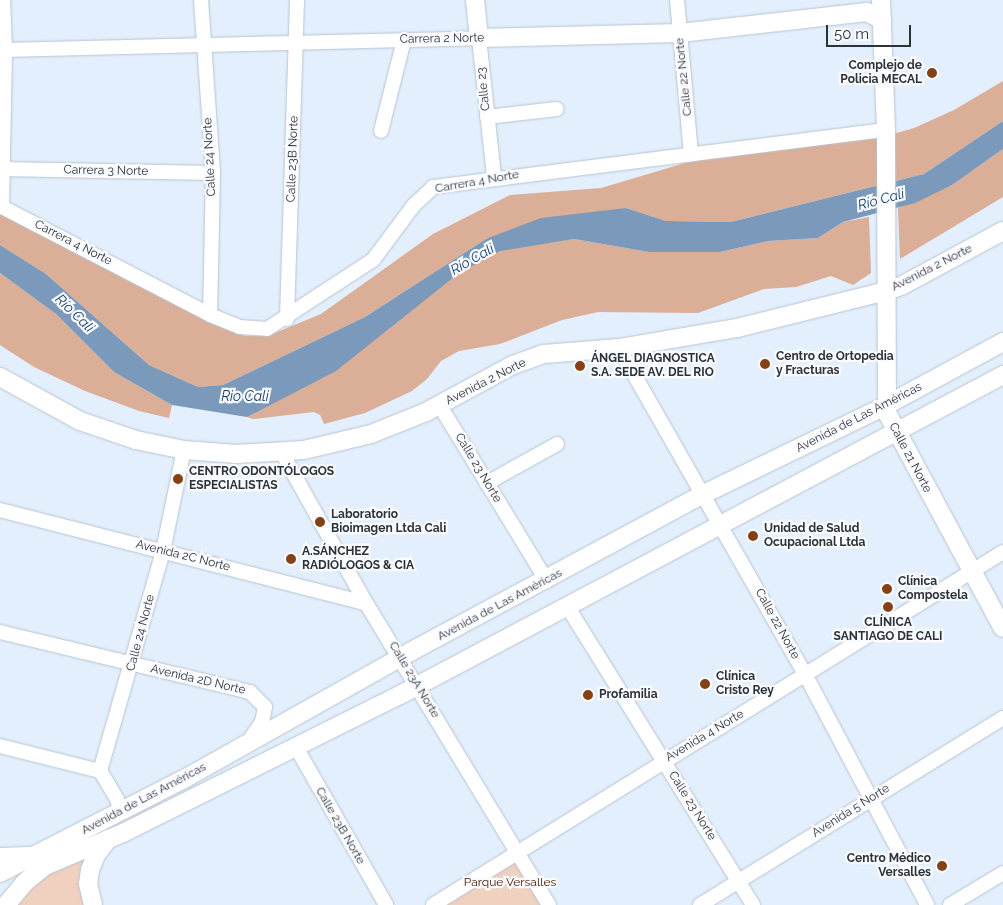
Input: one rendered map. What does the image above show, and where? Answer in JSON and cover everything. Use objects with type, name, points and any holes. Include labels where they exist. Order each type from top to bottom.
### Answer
[{"type":"main road","name":"Calle 23","points":[[475,0],[479,38]]},
{"type":"main road","name":"Calle 21 Norte","points":[[881,0],[875,11],[886,130],[885,406],[895,433],[1003,628]]},
{"type":"main road","name":"Carrera 2 Norte","points":[[479,38],[680,33],[875,11]]},
{"type":"main road","name":"Avenida 2 Norte","points":[[0,377],[80,421],[136,440],[184,450],[237,454],[282,453],[328,446],[371,434],[440,406],[514,365],[544,354],[618,348],[737,328],[886,291],[903,285],[1003,231]]},
{"type":"main road","name":"Avenida de Las Américas","points":[[0,873],[248,742],[401,657],[547,581],[704,494],[885,406],[1003,342]]},
{"type":"main road","name":"Avenida de Las Américas","points":[[6,905],[25,882],[45,866],[108,839],[418,685],[720,523],[1003,375]]},
{"type":"main road","points":[[92,905],[88,884],[90,870],[96,855],[108,839]]},
{"type":"main road","points":[[0,857],[37,855]]},
{"type":"street","points":[[1,206],[3,0]]},
{"type":"street","name":"Calle 24 Norte","points":[[201,0],[213,173],[210,315]]},
{"type":"street","name":"Calle 23B Norte","points":[[287,319],[297,0]]},
{"type":"street","name":"Calle 22 Norte","points":[[677,0],[691,154]]},
{"type":"street","name":"Carrera 2 Norte","points":[[3,50],[479,38]]},
{"type":"street","name":"Calle 23","points":[[479,38],[494,177]]},
{"type":"street","points":[[380,131],[404,40]]},
{"type":"street","points":[[487,117],[557,109]]},
{"type":"street","name":"Carrera 4 Norte","points":[[1,206],[210,315],[240,327],[267,329],[287,319],[373,260],[414,205],[433,186],[886,130]]},
{"type":"street","name":"Carrera 3 Norte","points":[[1,169],[213,173]]},
{"type":"street","name":"Calle 22 Norte","points":[[618,348],[704,494],[806,676],[926,905]]},
{"type":"street","name":"Calle 23 Norte","points":[[440,406],[547,581]]},
{"type":"street","points":[[487,483],[557,444]]},
{"type":"street","name":"Calle 24 Norte","points":[[100,771],[133,665],[163,551],[184,450]]},
{"type":"street","name":"Calle 23A Norte","points":[[282,453],[366,603],[418,685],[549,905]]},
{"type":"street","name":"Avenida 2C Norte","points":[[0,510],[366,603]]},
{"type":"street","name":"Avenida 4 Norte","points":[[433,905],[664,761],[806,676],[1003,552]]},
{"type":"street","name":"Calle 23 Norte","points":[[567,606],[753,905]]},
{"type":"street","name":"Avenida 2D Norte","points":[[0,632],[257,696],[265,707],[264,715],[248,742]]},
{"type":"street","name":"Avenida 5 Norte","points":[[700,905],[1003,718]]},
{"type":"street","points":[[0,746],[100,771],[117,799],[120,810]]},
{"type":"street","name":"Calle 23B Norte","points":[[296,747],[386,905]]},
{"type":"street","points":[[950,905],[1003,873]]},
{"type":"green space","points":[[108,839],[84,905],[6,905],[14,894]]},
{"type":"green space","name":"Parque Versalles","points":[[516,852],[549,905],[433,905]]},
{"type":"shaded area","points":[[1003,81],[1003,121],[924,174],[731,222],[666,221],[626,208],[486,239],[365,317],[223,385],[198,387],[149,365],[46,274],[0,245],[0,213],[207,320],[245,336],[270,335],[321,314],[433,234],[510,195],[601,188],[695,160],[886,136],[914,128],[954,110]]},
{"type":"shaded area","points":[[1003,149],[1003,197],[900,259],[898,208],[952,185]]},
{"type":"shaded area","points":[[869,217],[871,273],[853,285],[831,276],[796,287],[764,289],[698,313],[598,312],[562,320],[500,344],[459,351],[441,361],[427,379],[412,391],[365,413],[324,424],[320,415],[314,412],[253,419],[247,417],[297,390],[459,272],[500,250],[574,239],[649,252],[720,252],[768,241],[818,238],[843,222]]},
{"type":"shaded area","points":[[0,273],[56,314],[114,372],[172,405],[169,418],[139,411],[85,391],[34,367],[0,345]]},
{"type":"water","name":"Rio Cali","points":[[1003,121],[1003,149],[952,185],[915,203],[843,222],[818,238],[768,241],[720,252],[649,252],[574,239],[500,251],[459,273],[336,371],[247,417],[172,405],[114,372],[56,314],[0,273],[0,245],[46,274],[149,365],[198,387],[223,385],[365,317],[486,239],[541,218],[626,208],[666,221],[731,222],[924,174]]},
{"type":"place","name":"Complejo de Policia MECAL","points":[[932,73]]},
{"type":"place","name":"Centro de Ortopedia y Fracturas","points":[[765,364]]},
{"type":"place","name":"ÁNGEL DIAGNOSTICA S.A. SEDE AV. DEL RIO","points":[[580,366]]},
{"type":"place","name":"CENTRO ODONTÓLOGOS ESPECIALISTAS","points":[[178,479]]},
{"type":"place","name":"Laboratorio Bioimagen Ltda Cali","points":[[320,522]]},
{"type":"place","name":"Unidad de Salud Ocupacional Ltda","points":[[753,536]]},
{"type":"place","name":"A.SÁNCHEZ RADIÓLOGOS & CIA","points":[[291,559]]},
{"type":"place","name":"Clínica Compostela","points":[[887,589]]},
{"type":"place","name":"CLÍNICA SANTIAGO DE CALI","points":[[888,607]]},
{"type":"place","name":"Clínica Cristo Rey","points":[[705,684]]},
{"type":"place","name":"Profamilia","points":[[588,695]]},
{"type":"place","name":"Centro Médico Versalles","points":[[942,866]]},
{"type":"water label","name":"Río Cali","points":[[881,199]]},
{"type":"water label","name":"Río Cali","points":[[472,259]]},
{"type":"water label","name":"Río Cali","points":[[75,313]]}]
